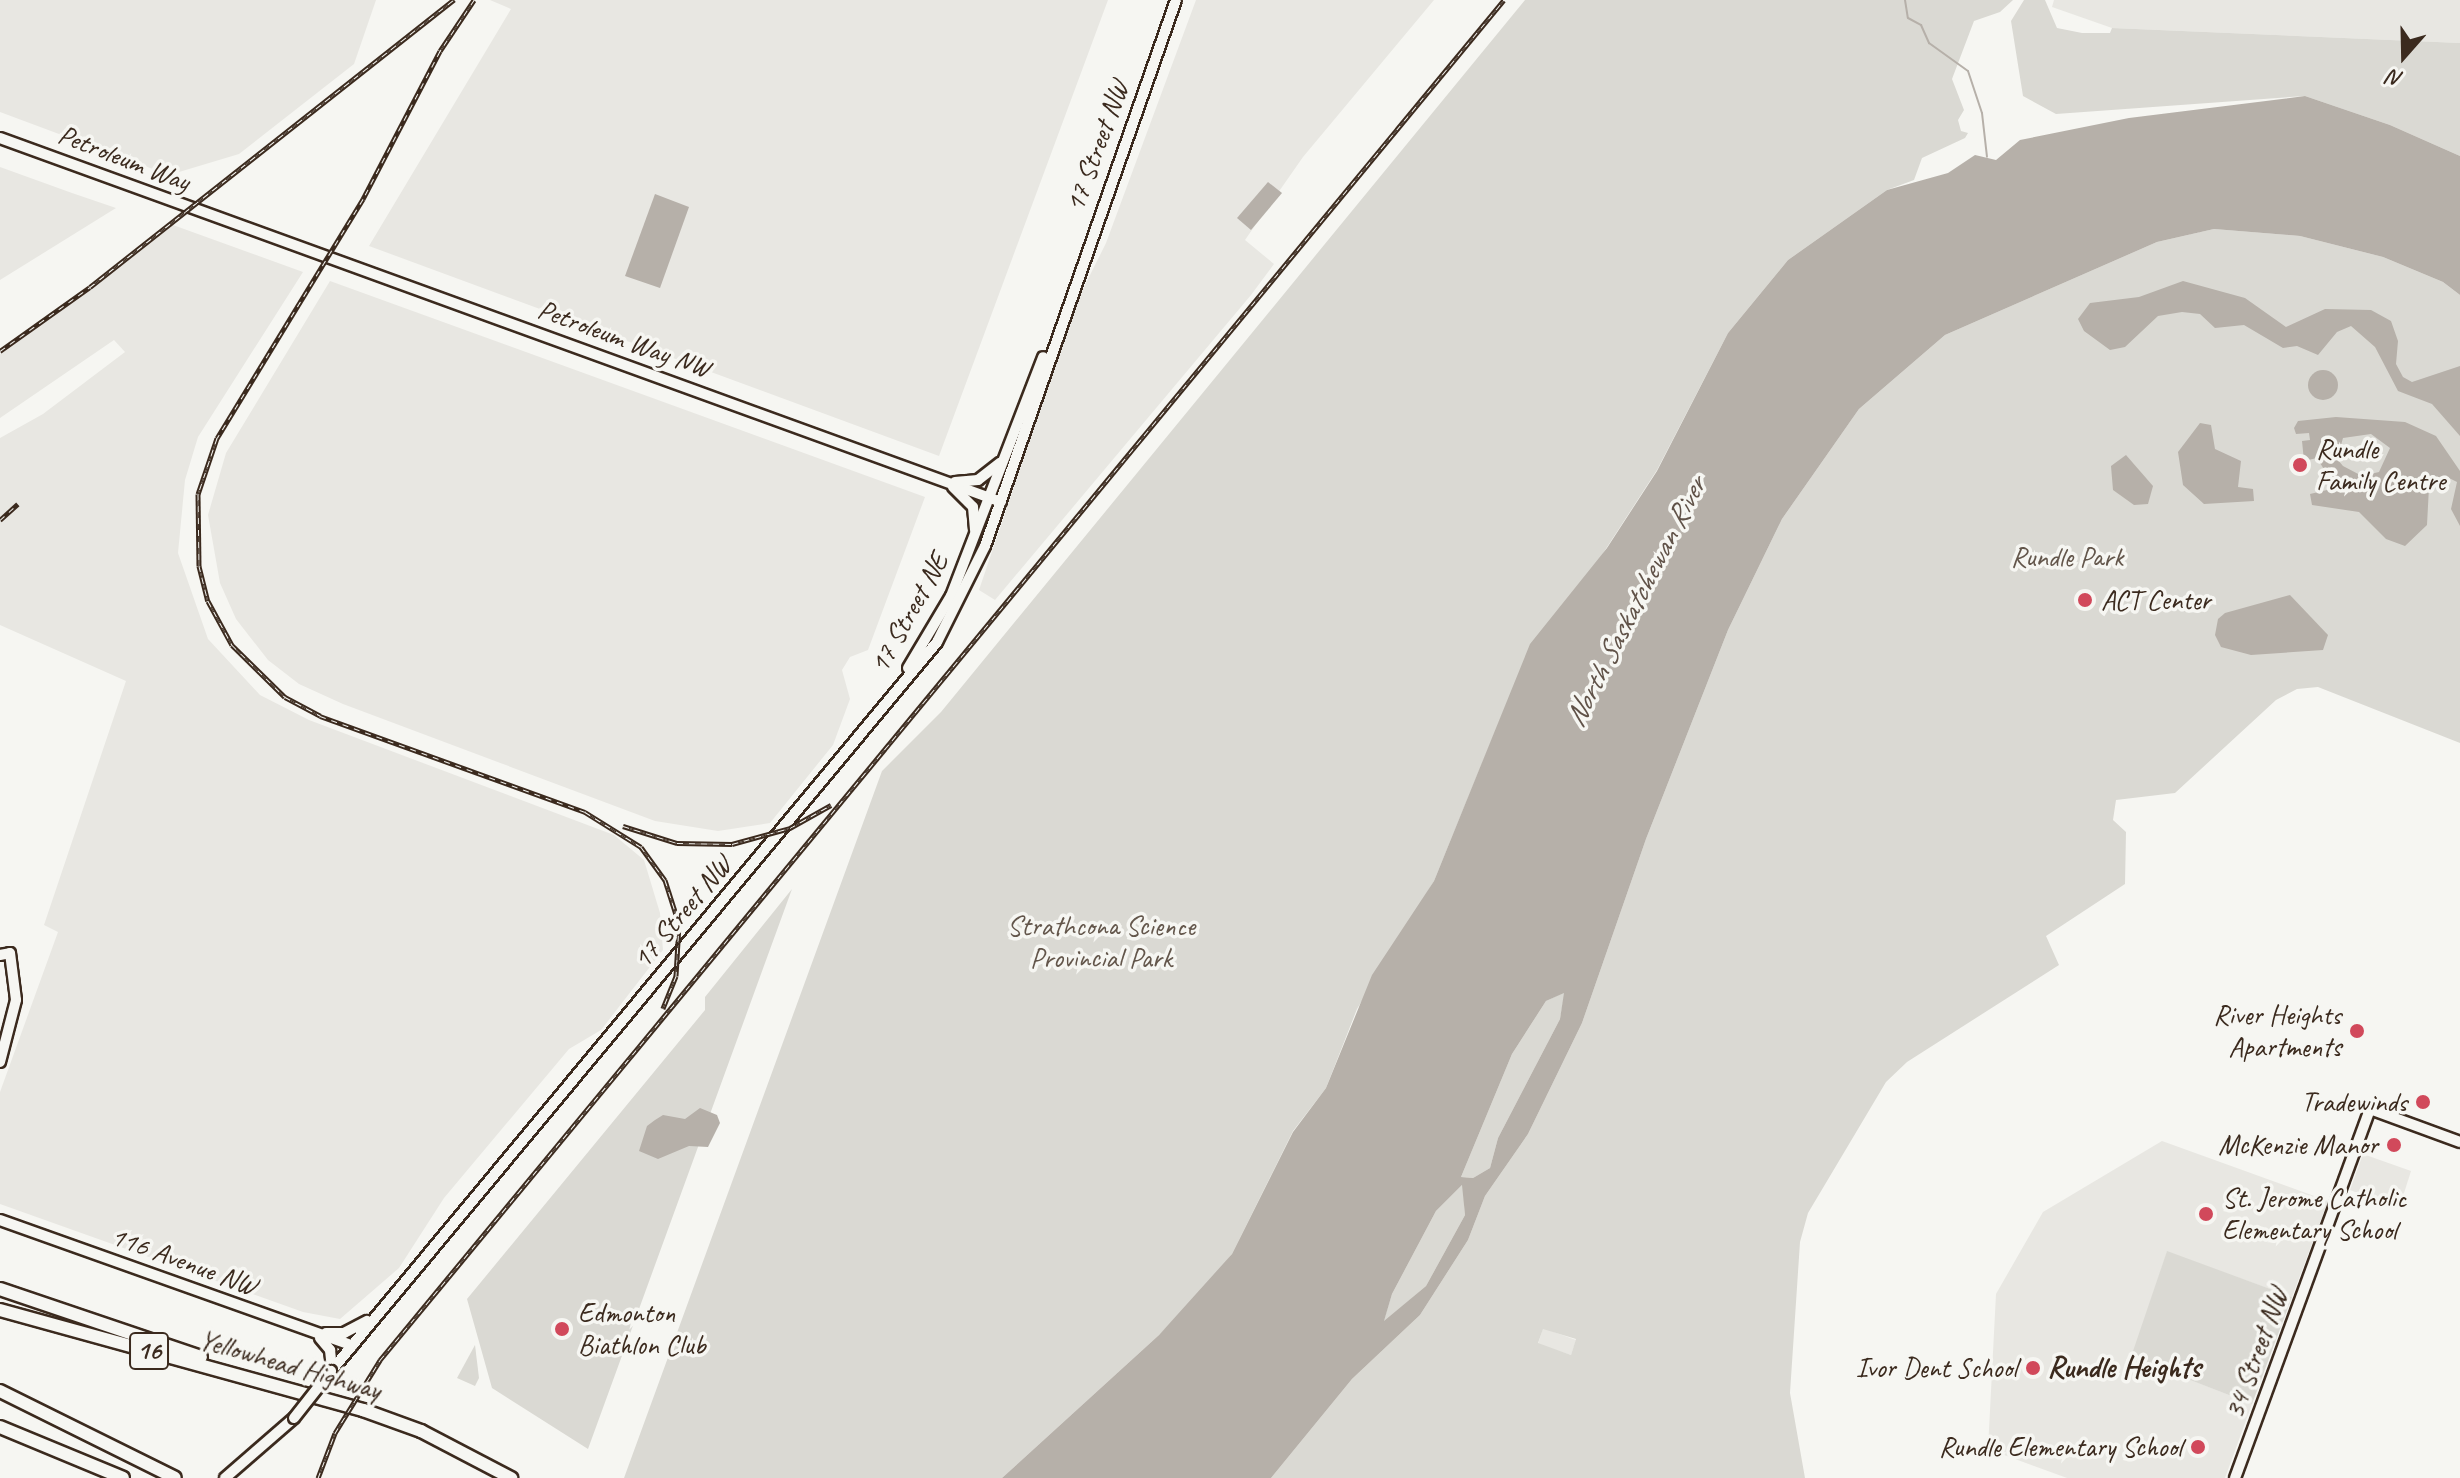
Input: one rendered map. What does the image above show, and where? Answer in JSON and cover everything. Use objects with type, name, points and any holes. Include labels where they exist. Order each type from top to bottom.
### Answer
[{"type":"highway","points":[[0,1282],[38,1302]]},
{"type":"highway","points":[[0,1289],[298,1392]]},
{"type":"highway","name":"Yellowhead Highway","points":[[0,1310],[298,1392],[421,1431],[511,1478]]},
{"type":"highway","points":[[0,1391],[175,1478]]},
{"type":"highway","points":[[0,1399],[81,1431]]},
{"type":"highway","points":[[0,1427],[123,1478]]},
{"type":"main road","name":"17 Street NW","points":[[225,1478],[294,1418],[943,631],[996,500],[1176,0]]},
{"type":"main road","name":"Petroleum Way","points":[[0,138],[231,224]]},
{"type":"main road","name":"Petroleum Way NW","points":[[231,224],[996,500]]},
{"type":"main road","name":"17 Street NW","points":[[1005,459],[1064,308]]},
{"type":"main road","points":[[949,482],[978,480],[1005,459]]},
{"type":"main road","points":[[996,500],[1005,459]]},
{"type":"main road","points":[[949,482],[973,507],[975,541]]},
{"type":"main road","name":"17 Street NW","points":[[975,541],[996,500]]},
{"type":"main road","name":"17 Street NE","points":[[883,707],[928,637],[975,541]]},
{"type":"main road","points":[[0,1062],[16,1012],[5,954]]},
{"type":"main road","name":"34 Street NW","points":[[2235,1478],[2370,1109],[2460,1142]]},
{"type":"main road","name":"116 Avenue NW","points":[[0,1220],[352,1345]]},
{"type":"main road","points":[[304,1330],[344,1333],[377,1315]]},
{"type":"main road","points":[[304,1330],[325,1340],[331,1371]]},
{"type":"shaded area","points":[[0,0],[376,0],[354,64],[239,154],[169,175],[0,112]]},
{"type":"shaded area","points":[[490,0],[1108,0],[939,456],[369,246],[511,9]]},
{"type":"shaded area","points":[[1196,0],[1434,0],[1303,157],[1245,240],[1274,264],[995,600],[979,590],[1076,303],[1106,243]]},
{"type":"shaded area","points":[[2054,0],[2460,0],[2460,43],[2112,28],[2052,7]]},
{"type":"shaded area","points":[[0,167],[72,193],[116,208],[0,280]]},
{"type":"shaded area","points":[[173,225],[303,272],[198,437],[185,480],[178,553],[208,639],[260,695],[309,720],[614,835],[644,860],[660,913],[663,950],[601,1030],[569,1049],[444,1198],[399,1268],[340,1319],[303,1312],[0,1204],[0,1092],[58,932],[44,925],[126,681],[0,625],[0,438],[43,414],[125,352],[114,340],[0,418],[0,354]]},
{"type":"shaded area","points":[[330,281],[925,497],[868,650],[850,657],[842,670],[850,699],[833,745],[770,823],[718,831],[655,821],[343,704],[299,684],[268,660],[236,619],[220,583],[208,515],[226,453]]},
{"type":"shaded area","points":[[2162,1141],[2328,1201],[2292,1297],[2167,1252],[2132,1357],[2252,1404],[2225,1478],[2067,1478],[1988,1449],[1996,1294],[2043,1212]]},
{"type":"shaded area","points":[[2363,1154],[2411,1171],[2399,1209],[2350,1190]]},
{"type":"shaded area","points":[[1543,1328],[1576,1340],[1571,1355],[1538,1344]]},
{"type":"green space","name":"Strathcona Science Provincial Park","points":[[1525,0],[2013,0],[2000,12],[1974,21],[1952,79],[1964,110],[1958,120],[1961,131],[1968,133],[1965,138],[1922,158],[1914,180],[1887,190],[1788,260],[1728,333],[1657,470],[1508,700],[1434,881],[1357,1009],[1326,1088],[1293,1131],[1232,1254],[1210,1282],[1159,1335],[1002,1478],[624,1478],[882,771],[941,712]]},
{"type":"green space","points":[[2024,0],[2045,0],[2057,28],[2082,33],[2110,33],[2112,28],[2460,43],[2460,156],[2390,125],[2305,96],[2056,114],[2023,96],[2011,21]]},
{"type":"green space","name":"Rundle Park","points":[[2214,229],[2300,236],[2383,257],[2443,282],[2460,295],[2460,743],[2318,687],[2297,689],[2276,700],[2175,793],[2116,800],[2113,820],[2126,832],[2125,884],[2046,936],[2059,965],[1907,1062],[1886,1082],[1808,1213],[1800,1242],[1790,1393],[1805,1478],[1271,1478],[1352,1379],[1420,1315],[1468,1240],[1485,1196],[1528,1134],[1582,1023],[1646,839],[1728,630],[1782,519],[1859,409],[1945,335],[2157,242]],"holes":[[[1543,1329],[1576,1339],[1571,1355],[1538,1343]]]},
{"type":"green space","points":[[792,889],[588,1449],[492,1388],[467,1299],[705,1010],[705,997]]},
{"type":"green space","points":[[1565,992],[1560,1019],[1498,1138],[1490,1168],[1473,1178],[1461,1177],[1512,1054],[1546,1001]]},
{"type":"green space","points":[[1463,1184],[1465,1215],[1426,1286],[1383,1323],[1392,1294],[1436,1211]]},
{"type":"green space","points":[[2167,1251],[2292,1297],[2252,1404],[2131,1357]]},
{"type":"green space","points":[[475,1345],[479,1378],[475,1386],[457,1378]]},
{"type":"water","name":"North Saskatchewan River","points":[[2305,96],[2390,125],[2460,156],[2460,295],[2443,282],[2383,257],[2300,236],[2214,229],[2157,242],[1945,335],[1859,409],[1782,519],[1728,630],[1646,839],[1582,1023],[1528,1134],[1485,1196],[1468,1240],[1420,1315],[1352,1379],[1271,1478],[1002,1478],[1159,1335],[1232,1254],[1293,1132],[1326,1088],[1372,975],[1434,881],[1530,644],[1607,548],[1657,471],[1728,333],[1788,260],[1887,190],[1948,173],[1975,155],[1996,160],[2020,140],[2129,118]],"holes":[[[1564,993],[1560,1019],[1498,1138],[1490,1168],[1473,1178],[1461,1177],[1512,1054],[1546,1001]],[[1462,1185],[1465,1215],[1426,1286],[1384,1321],[1392,1294],[1436,1211]]]},
{"type":"water","points":[[1268,182],[1282,193],[1251,230],[1237,218]]},
{"type":"water","points":[[655,194],[689,207],[660,288],[625,276]]},
{"type":"water","points":[[2183,281],[2245,298],[2286,327],[2325,309],[2371,310],[2391,321],[2398,341],[2396,364],[2403,377],[2412,382],[2460,366],[2460,436],[2432,404],[2398,391],[2375,347],[2351,326],[2337,332],[2318,355],[2297,346],[2283,348],[2244,325],[2215,328],[2200,314],[2182,312],[2158,316],[2125,347],[2110,350],[2084,331],[2078,319],[2090,303],[2139,297]]},
{"type":"water","points":[[2323,370],[2329,371],[2337,379],[2337,391],[2329,399],[2323,400],[2317,399],[2309,391],[2308,385],[2309,379],[2317,371]]},
{"type":"water","points":[[2336,417],[2405,422],[2436,436],[2460,471],[2460,526],[2451,509],[2457,482],[2447,477],[2429,487],[2427,525],[2405,546],[2386,539],[2359,512],[2312,505],[2310,494],[2327,490],[2330,479],[2317,458],[2304,461],[2302,441],[2310,440],[2309,433],[2296,434],[2294,428],[2298,421]],"holes":[[[2371,434],[2390,448],[2379,472],[2362,476],[2343,466],[2337,459],[2343,438]]]},
{"type":"water","points":[[2200,423],[2211,425],[2215,449],[2241,461],[2238,487],[2253,489],[2254,501],[2204,504],[2183,485],[2178,452]]},
{"type":"water","points":[[2126,455],[2153,486],[2148,504],[2134,505],[2113,490],[2111,466]]},
{"type":"water","points":[[2290,595],[2328,635],[2323,650],[2251,655],[2221,647],[2215,635],[2218,619],[2225,613]]},
{"type":"water","points":[[700,1108],[717,1115],[720,1123],[708,1147],[689,1146],[658,1159],[639,1151],[647,1126],[655,1120],[663,1115],[685,1119]]},
{"type":"waterway","points":[[1905,0],[1908,18],[1921,25],[1929,43],[1968,71],[1982,113],[1987,157]]},
{"type":"railway","points":[[0,351],[90,287],[454,0]]},
{"type":"railway","points":[[474,0],[440,51],[363,199],[217,438],[198,494],[199,566],[208,601],[232,645],[285,697],[320,716],[585,812],[641,847],[665,880],[679,924],[676,976],[663,1008]]},
{"type":"railway","points":[[318,1478],[335,1433],[380,1360],[1504,0]]},
{"type":"railway","points":[[0,520],[18,504]]},
{"type":"railway","points":[[623,826],[677,843],[732,844],[790,828],[831,805]]},
{"type":"place","name":"Rundle Family Centre","points":[[2300,465]]},
{"type":"place","name":"ACT Center","points":[[2085,600]]},
{"type":"place","name":"River Heights Apartments","points":[[2357,1031]]},
{"type":"place","name":"Tradewinds","points":[[2423,1102]]},
{"type":"place","name":"McKenzie Manor","points":[[2394,1145]]},
{"type":"place","name":"St. Jerome Catholic Elementary School","points":[[2206,1214]]},
{"type":"place","name":"Edmonton Biathlon Club","points":[[562,1329]]},
{"type":"place","name":"Ivor Dent School","points":[[2033,1368]]},
{"type":"place","name":"Rundle Elementary School","points":[[2198,1447]]},
{"type":"district","name":"Rundle Heights","points":[[2124,1367]]}]
